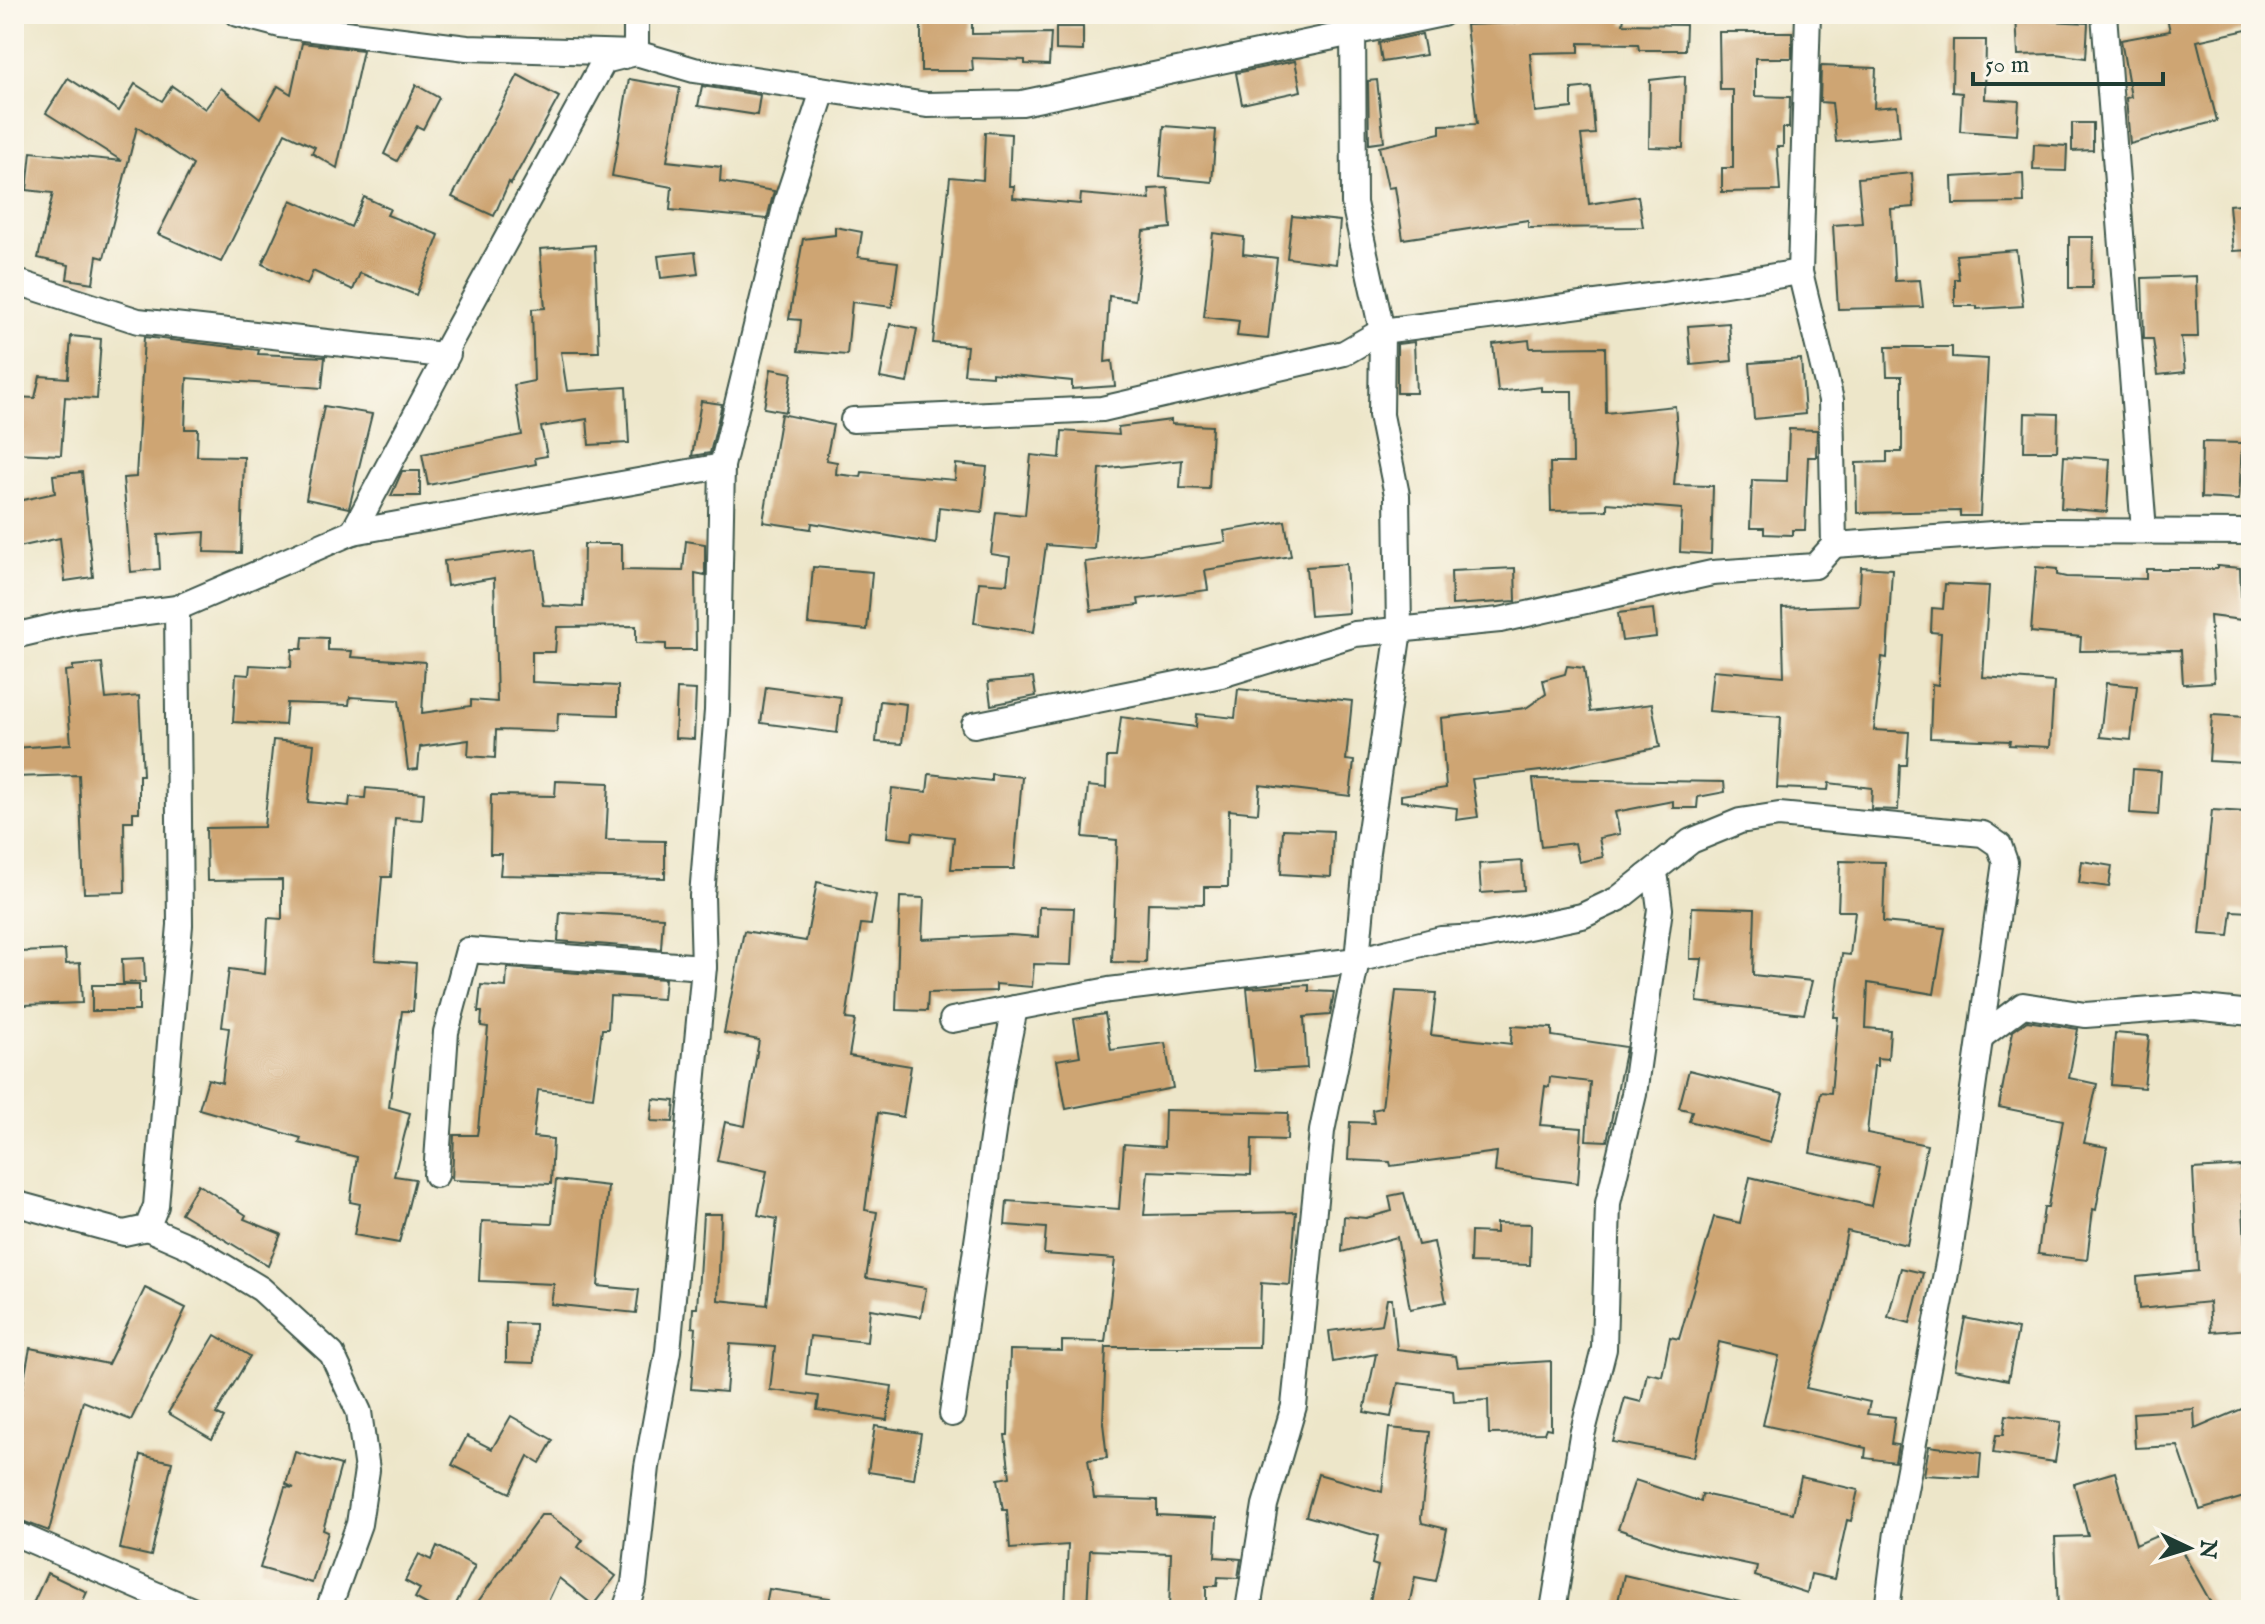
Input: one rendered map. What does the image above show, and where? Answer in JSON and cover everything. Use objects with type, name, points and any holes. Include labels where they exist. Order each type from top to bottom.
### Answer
[{"type":"street","points":[[238,14],[280,25],[467,48],[636,53],[694,70],[927,105],[1022,103],[1353,22],[1442,14]]},
{"type":"street","points":[[636,14],[636,53]]},
{"type":"street","points":[[974,725],[1221,675],[1355,634],[1500,620],[1712,573],[1815,566],[1834,545],[1831,400],[1800,272],[1808,14]]},
{"type":"street","points":[[2104,14],[2144,531]]},
{"type":"street","points":[[1248,1610],[1265,1505],[1294,1406],[1322,1131],[1357,960],[1367,852],[1399,630],[1397,495],[1381,415],[1382,331],[1354,203],[1353,22]]},
{"type":"street","points":[[443,355],[604,61],[636,53]]},
{"type":"street","points":[[625,1610],[634,1584],[647,1467],[668,1351],[704,967],[702,896],[717,711],[722,466],[786,203],[823,91]]},
{"type":"street","points":[[853,420],[1102,409],[1344,353],[1382,331],[1657,295],[1800,272]]},
{"type":"street","points":[[14,281],[138,321],[448,354],[353,532]]},
{"type":"street","points":[[14,636],[78,621],[177,608],[353,532],[722,466]]},
{"type":"street","points":[[1834,545],[2036,531],[2251,532]]},
{"type":"street","points":[[147,1228],[156,1206],[180,925],[177,608]]},
{"type":"street","points":[[952,1020],[1109,990],[1357,960],[1441,939],[1479,937],[1582,916],[1618,899],[1691,841],[1740,821],[1779,815],[1983,834],[1999,845],[2005,862],[1950,1252],[1897,1532],[1887,1610]]},
{"type":"street","points":[[1553,1610],[1582,1435],[1604,1349],[1608,1203],[1634,1094],[1660,909],[1656,879],[1647,876]]},
{"type":"street","points":[[436,1175],[446,1032],[468,950],[704,967]]},
{"type":"street","points":[[1982,1036],[2023,1005],[2085,1015],[2194,1007],[2251,1013]]},
{"type":"street","points":[[952,1414],[1001,1077],[1015,1008]]},
{"type":"street","points":[[14,1203],[124,1233],[147,1228],[193,1248],[261,1289],[332,1354],[359,1412],[367,1470],[359,1524],[328,1610]]},
{"type":"street","points":[[14,1533],[192,1610]]},
{"type":"building","points":[[921,14],[972,14],[972,34],[1051,33],[1049,65],[1025,64],[1025,60],[972,58],[973,71],[921,71]]},
{"type":"building","points":[[2016,14],[2049,14],[2049,21],[2088,23],[2086,58],[2056,54],[2018,55]]},
{"type":"building","points":[[2166,14],[2251,14],[2251,29],[2197,41],[2217,121],[2130,144],[2126,98],[2131,97],[2121,40],[2170,31]]},
{"type":"building","points":[[1515,18],[1624,18],[1623,24],[1686,25],[1685,50],[1639,50],[1638,44],[1579,43],[1579,52],[1530,53],[1535,112],[1572,108],[1572,89],[1591,87],[1595,134],[1581,135],[1589,204],[1638,196],[1643,227],[1528,228],[1528,220],[1403,239],[1395,187],[1388,188],[1379,147],[1440,133],[1440,125],[1477,124],[1466,25],[1515,23]]},
{"type":"building","points":[[1056,27],[1083,27],[1083,51],[1056,50]]},
{"type":"building","points":[[1719,32],[1792,32],[1792,58],[1755,58],[1755,96],[1790,97],[1789,128],[1783,128],[1783,147],[1777,147],[1780,191],[1722,192],[1722,168],[1733,168],[1733,90],[1720,90]]},
{"type":"building","points":[[1422,34],[1426,55],[1382,62],[1379,43]]},
{"type":"building","points":[[1953,40],[1986,40],[1985,99],[2019,101],[2017,135],[1960,131],[1962,93],[1952,92]]},
{"type":"building","points":[[302,43],[363,50],[337,168],[312,153],[315,147],[285,133],[221,262],[158,234],[193,165],[137,127],[104,258],[97,256],[93,283],[67,279],[69,265],[38,258],[53,193],[27,190],[31,152],[122,161],[46,113],[68,78],[119,111],[135,84],[162,101],[172,86],[205,109],[221,88],[260,118],[278,86],[291,94]]},
{"type":"building","points":[[1295,61],[1301,91],[1242,104],[1236,73]]},
{"type":"building","points":[[1821,66],[1876,68],[1874,108],[1897,106],[1900,136],[1836,142],[1832,103],[1820,102]]},
{"type":"building","points":[[518,75],[559,97],[511,184],[509,182],[494,216],[452,197]]},
{"type":"building","points":[[1685,76],[1683,148],[1649,147],[1650,80]]},
{"type":"building","points":[[629,79],[680,88],[667,161],[721,167],[720,182],[774,191],[767,219],[670,210],[672,187],[612,176]]},
{"type":"building","points":[[1377,80],[1384,142],[1369,144],[1368,81]]},
{"type":"building","points":[[416,85],[439,98],[423,129],[417,126],[397,161],[384,154]]},
{"type":"building","points":[[702,86],[760,95],[757,115],[698,106]]},
{"type":"building","points":[[2072,123],[2093,123],[2093,150],[2072,151]]},
{"type":"building","points":[[1164,126],[1216,130],[1212,182],[1160,177]]},
{"type":"building","points":[[985,132],[1011,134],[1009,186],[1014,186],[1013,198],[1080,204],[1081,194],[1150,200],[1149,189],[1168,188],[1171,228],[1143,231],[1135,300],[1109,296],[1105,362],[1112,361],[1115,386],[1072,389],[1072,381],[992,373],[992,376],[964,374],[967,346],[933,343],[950,177],[983,180]]},
{"type":"building","points":[[2034,144],[2067,146],[2066,171],[2033,170]]},
{"type":"building","points":[[1912,173],[1914,207],[1891,209],[1895,281],[1920,280],[1923,307],[1838,309],[1833,225],[1862,223],[1858,178]]},
{"type":"building","points":[[2023,173],[2024,203],[1953,204],[1952,177]]},
{"type":"building","points":[[364,197],[390,209],[387,215],[439,235],[416,295],[360,273],[353,290],[313,271],[307,285],[262,264],[291,200],[351,227]]},
{"type":"building","points":[[2251,203],[2251,250],[2233,251],[2229,205]]},
{"type":"building","points":[[1292,216],[1340,221],[1336,264],[1287,258]]},
{"type":"building","points":[[835,227],[862,232],[858,257],[898,262],[892,307],[852,302],[847,355],[798,351],[801,320],[789,319],[803,239],[835,235]]},
{"type":"building","points":[[1213,233],[1244,237],[1243,254],[1277,258],[1268,339],[1237,336],[1239,321],[1204,317]]},
{"type":"building","points":[[2069,237],[2093,237],[2092,288],[2069,288]]},
{"type":"building","points":[[595,245],[599,352],[561,352],[567,391],[626,387],[629,443],[589,445],[587,419],[541,427],[547,456],[535,458],[536,464],[428,485],[422,454],[522,435],[514,385],[534,381],[532,309],[545,308],[540,249]]},
{"type":"building","points":[[2016,250],[2023,306],[1977,309],[1977,306],[1955,306],[1955,279],[1959,279],[1956,255]]},
{"type":"building","points":[[695,252],[698,274],[661,278],[658,256]]},
{"type":"building","points":[[2196,276],[2198,337],[2181,337],[2185,372],[2158,375],[2153,339],[2144,339],[2142,278]]},
{"type":"building","points":[[1729,323],[1732,361],[1691,365],[1688,326]]},
{"type":"building","points":[[890,324],[917,329],[907,383],[880,378]]},
{"type":"building","points":[[71,336],[101,339],[97,399],[65,397],[61,455],[14,453],[14,397],[35,398],[40,376],[68,378]]},
{"type":"building","points":[[144,337],[259,350],[258,354],[325,357],[322,388],[187,378],[185,429],[198,429],[197,456],[244,457],[241,553],[204,552],[205,532],[158,535],[160,569],[131,572],[123,478],[136,477]]},
{"type":"building","points":[[1529,340],[1530,348],[1605,347],[1606,413],[1675,406],[1678,440],[1674,485],[1713,486],[1711,554],[1680,552],[1682,509],[1607,503],[1607,510],[1551,511],[1550,463],[1573,463],[1572,391],[1541,391],[1541,387],[1498,392],[1493,344]]},
{"type":"building","points":[[1414,342],[1416,393],[1397,393],[1397,344]]},
{"type":"building","points":[[1886,347],[1952,347],[1952,357],[1988,359],[1980,516],[1960,516],[1960,511],[1857,513],[1856,463],[1887,462],[1887,452],[1902,452],[1902,376],[1887,376]]},
{"type":"building","points":[[1801,359],[1805,414],[1754,419],[1750,363]]},
{"type":"building","points":[[771,369],[792,373],[786,412],[764,408]]},
{"type":"building","points":[[701,401],[722,404],[710,453],[692,456]]},
{"type":"building","points":[[324,406],[372,414],[349,508],[306,499]]},
{"type":"building","points":[[2025,413],[2058,414],[2057,451],[2024,451]]},
{"type":"building","points":[[781,414],[833,425],[826,460],[837,462],[836,474],[861,477],[862,472],[955,480],[956,464],[987,467],[982,512],[939,507],[936,544],[812,523],[811,529],[763,522]]},
{"type":"building","points":[[1171,420],[1171,424],[1212,426],[1209,489],[1180,488],[1182,460],[1100,469],[1094,549],[1046,545],[1034,632],[974,623],[979,582],[1007,584],[1010,557],[991,554],[996,512],[1025,515],[1031,455],[1060,458],[1062,431],[1119,435],[1118,427]]},
{"type":"building","points":[[1789,429],[1817,430],[1816,457],[1808,457],[1805,530],[1792,530],[1792,535],[1764,534],[1764,528],[1750,528],[1752,480],[1787,481]]},
{"type":"building","points":[[2202,442],[2242,443],[2239,500],[2201,498]]},
{"type":"building","points":[[2064,456],[2110,459],[2107,512],[2061,508]]},
{"type":"building","points":[[402,471],[420,471],[420,496],[391,496]]},
{"type":"building","points":[[82,472],[93,577],[65,581],[60,538],[14,548],[14,502],[55,493],[53,475]]},
{"type":"building","points":[[1285,521],[1291,556],[1205,570],[1208,590],[1138,599],[1139,605],[1091,611],[1085,562],[1226,542],[1224,531]]},
{"type":"building","points":[[686,541],[705,544],[705,575],[695,573],[696,650],[666,650],[666,644],[636,643],[636,626],[557,627],[555,652],[532,652],[532,682],[618,686],[618,715],[558,713],[557,732],[496,730],[495,758],[468,756],[469,740],[420,747],[418,769],[408,770],[399,700],[350,697],[349,705],[287,703],[285,725],[233,722],[236,674],[249,675],[250,665],[291,667],[292,649],[302,649],[303,637],[328,638],[328,650],[352,651],[351,657],[425,662],[422,713],[471,706],[471,700],[497,702],[494,578],[447,586],[444,561],[536,549],[543,605],[583,607],[584,544],[622,544],[622,570],[683,571]]},
{"type":"building","points":[[1346,564],[1349,613],[1310,616],[1306,567]]},
{"type":"building","points":[[2217,566],[2240,568],[2242,620],[2210,616],[2214,682],[2183,684],[2181,650],[2080,651],[2081,637],[2031,632],[2036,567],[2057,569],[2057,575],[2066,577],[2146,579],[2146,569],[2217,569]]},
{"type":"building","points":[[813,567],[872,572],[867,630],[808,624]]},
{"type":"building","points":[[1861,567],[1892,569],[1887,658],[1882,657],[1874,730],[1909,732],[1907,765],[1900,765],[1898,810],[1871,809],[1872,788],[1829,783],[1828,790],[1777,788],[1781,717],[1709,711],[1713,670],[1784,676],[1782,608],[1859,605]]},
{"type":"building","points":[[1515,568],[1516,601],[1452,605],[1451,571]]},
{"type":"building","points":[[1945,584],[1989,586],[1983,677],[2054,682],[2050,747],[2009,745],[2010,741],[1930,738],[1932,684],[1938,685],[1941,633],[1931,632],[1932,608],[1943,609]]},
{"type":"building","points":[[1653,609],[1656,637],[1622,641],[1618,613]]},
{"type":"building","points":[[102,663],[106,699],[139,696],[143,775],[139,775],[139,812],[133,812],[133,821],[124,821],[125,892],[84,893],[79,775],[14,777],[14,748],[71,744],[65,671],[73,670],[73,666]]},
{"type":"building","points":[[1567,666],[1584,668],[1590,712],[1652,704],[1660,747],[1549,770],[1472,779],[1478,817],[1456,820],[1457,808],[1401,801],[1401,795],[1446,788],[1441,718],[1526,708],[1546,694],[1543,680],[1565,674]]},
{"type":"building","points":[[1033,678],[1036,696],[991,705],[988,682]]},
{"type":"building","points":[[2106,683],[2137,686],[2131,740],[2100,737]]},
{"type":"building","points":[[766,687],[841,697],[837,733],[761,723]]},
{"type":"building","points":[[677,689],[696,690],[694,739],[675,738]]},
{"type":"building","points":[[1238,689],[1352,701],[1346,760],[1354,761],[1350,796],[1260,785],[1258,813],[1229,810],[1228,887],[1204,887],[1204,904],[1148,903],[1146,963],[1112,962],[1117,840],[1083,837],[1088,786],[1106,788],[1107,757],[1116,757],[1121,717],[1196,727],[1197,714],[1235,718]]},
{"type":"building","points":[[880,701],[906,704],[902,744],[876,742]]},
{"type":"building","points":[[2212,715],[2246,717],[2244,763],[2209,761]]},
{"type":"building","points":[[273,740],[314,744],[308,802],[349,806],[350,797],[365,798],[366,788],[424,793],[422,820],[395,818],[391,877],[382,877],[375,960],[416,963],[413,1011],[402,1011],[389,1107],[410,1113],[394,1176],[415,1179],[399,1243],[354,1235],[360,1204],[350,1202],[357,1157],[299,1143],[301,1138],[199,1109],[208,1079],[222,1083],[229,1028],[222,1027],[229,969],[265,974],[268,918],[282,919],[282,880],[207,881],[206,828],[264,827]]},
{"type":"building","points":[[2133,769],[2161,771],[2158,815],[2130,813]]},
{"type":"building","points":[[929,774],[991,781],[991,774],[1022,777],[1014,869],[951,869],[954,837],[913,832],[912,840],[887,837],[892,788],[927,792]]},
{"type":"building","points":[[1533,779],[1724,782],[1725,792],[1698,797],[1697,808],[1673,808],[1673,801],[1615,812],[1620,834],[1599,838],[1603,857],[1579,862],[1575,843],[1541,847]]},
{"type":"building","points":[[556,781],[609,783],[606,840],[665,841],[665,878],[500,875],[502,854],[490,854],[491,795],[555,796]]},
{"type":"building","points":[[2212,810],[2246,812],[2244,849],[2251,850],[2251,912],[2232,911],[2229,936],[2200,934]]},
{"type":"building","points":[[1283,829],[1333,831],[1331,877],[1281,874]]},
{"type":"building","points":[[1522,861],[1524,890],[1481,893],[1479,864]]},
{"type":"building","points":[[1840,861],[1885,862],[1883,922],[1945,928],[1934,994],[1868,983],[1866,1028],[1890,1030],[1888,1059],[1877,1058],[1877,1066],[1874,1066],[1867,1133],[1927,1145],[1907,1245],[1847,1231],[1833,1300],[1806,1388],[1870,1402],[1867,1414],[1895,1417],[1891,1444],[1898,1445],[1895,1462],[1865,1458],[1866,1448],[1763,1425],[1779,1356],[1719,1342],[1694,1457],[1613,1442],[1625,1398],[1641,1402],[1647,1373],[1662,1376],[1670,1337],[1679,1339],[1714,1217],[1740,1223],[1750,1177],[1871,1206],[1879,1167],[1810,1153],[1821,1092],[1831,1093],[1838,1017],[1834,1017],[1842,954],[1850,955],[1855,911],[1838,911]]},
{"type":"building","points":[[2082,861],[2112,866],[2109,887],[2079,883]]},
{"type":"building","points":[[817,882],[876,895],[871,925],[861,924],[846,1019],[855,1020],[849,1056],[911,1066],[903,1117],[878,1113],[865,1210],[877,1212],[866,1278],[926,1288],[921,1317],[870,1309],[867,1342],[810,1336],[806,1374],[892,1386],[887,1420],[817,1410],[819,1396],[770,1390],[775,1347],[730,1344],[726,1392],[691,1389],[696,1328],[692,1327],[693,1308],[697,1308],[703,1214],[721,1214],[718,1300],[767,1305],[777,1219],[758,1215],[767,1171],[717,1161],[725,1122],[745,1126],[759,1040],[724,1033],[744,931],[806,941]]},
{"type":"building","points":[[900,897],[924,898],[922,939],[1010,935],[1038,937],[1039,907],[1074,908],[1071,965],[1034,964],[1032,987],[996,984],[996,991],[928,993],[927,1011],[896,1010]]},
{"type":"building","points":[[1692,907],[1755,909],[1753,975],[1812,981],[1804,1014],[1697,1002],[1702,959],[1690,959]]},
{"type":"building","points":[[560,912],[663,917],[661,949],[558,941]]},
{"type":"building","points":[[65,950],[66,964],[80,963],[82,1003],[22,1005],[20,952]]},
{"type":"building","points":[[144,958],[145,982],[123,983],[122,959]]},
{"type":"building","points":[[507,968],[665,979],[663,999],[610,996],[608,1029],[602,1029],[593,1097],[538,1090],[533,1137],[553,1139],[551,1184],[452,1180],[454,1135],[477,1135],[478,1129],[488,1027],[481,1026],[482,1012],[478,1012],[481,985],[506,987]]},
{"type":"building","points":[[92,985],[139,985],[139,1011],[92,1011]]},
{"type":"building","points":[[1309,985],[1309,991],[1334,992],[1330,1015],[1304,1017],[1307,1068],[1255,1071],[1247,988]]},
{"type":"building","points":[[1396,991],[1436,993],[1431,1035],[1511,1044],[1512,1026],[1552,1028],[1552,1036],[1626,1047],[1607,1141],[1586,1140],[1590,1082],[1550,1077],[1549,1087],[1545,1086],[1540,1125],[1582,1128],[1578,1183],[1495,1172],[1497,1152],[1391,1166],[1390,1162],[1348,1160],[1350,1122],[1374,1123],[1372,1110],[1382,1108]]},
{"type":"building","points":[[1105,1014],[1111,1050],[1165,1043],[1173,1088],[1066,1109],[1057,1060],[1080,1056],[1074,1019]]},
{"type":"building","points":[[2027,1021],[2078,1029],[2069,1078],[2097,1084],[2084,1143],[2107,1147],[2096,1210],[2093,1209],[2087,1260],[2038,1254],[2044,1207],[2048,1207],[2063,1120],[1999,1107],[2013,1031]]},
{"type":"building","points":[[2115,1033],[2149,1036],[2144,1088],[2111,1085]]},
{"type":"building","points":[[1689,1070],[1783,1094],[1770,1142],[1689,1121],[1692,1111],[1679,1108]]},
{"type":"building","points":[[653,1099],[675,1101],[673,1122],[651,1121]]},
{"type":"building","points":[[1165,1110],[1288,1113],[1287,1140],[1252,1139],[1251,1175],[1148,1171],[1144,1215],[1296,1212],[1290,1285],[1261,1283],[1259,1347],[1106,1347],[1103,1423],[1107,1458],[1088,1460],[1094,1498],[1157,1500],[1157,1515],[1217,1518],[1215,1557],[1241,1559],[1238,1578],[1218,1577],[1217,1586],[1206,1586],[1206,1610],[1169,1610],[1171,1553],[1090,1550],[1087,1609],[1065,1608],[1068,1545],[1010,1549],[1007,1510],[1003,1510],[998,1479],[1010,1477],[1005,1435],[1008,1435],[1010,1350],[1062,1351],[1062,1341],[1105,1342],[1115,1259],[1044,1254],[1046,1228],[1005,1225],[1007,1201],[1119,1209],[1124,1144],[1164,1147]]},
{"type":"building","points":[[2241,1166],[2246,1267],[2251,1266],[2251,1329],[2211,1332],[2209,1302],[2139,1309],[2137,1277],[2198,1271],[2193,1169]]},
{"type":"building","points":[[556,1180],[608,1186],[598,1286],[639,1290],[636,1313],[551,1304],[554,1284],[479,1281],[482,1221],[552,1224]]},
{"type":"building","points":[[198,1184],[246,1215],[244,1219],[281,1234],[268,1266],[181,1213]]},
{"type":"building","points":[[1404,1193],[1418,1245],[1434,1242],[1446,1302],[1410,1309],[1397,1237],[1342,1252],[1344,1216],[1366,1218],[1392,1211],[1389,1196]]},
{"type":"building","points":[[1496,1223],[1531,1224],[1530,1265],[1470,1263],[1471,1232],[1496,1233]]},
{"type":"building","points":[[1901,1268],[1923,1273],[1910,1323],[1888,1317]]},
{"type":"building","points":[[145,1288],[186,1308],[131,1420],[83,1401],[49,1531],[14,1518],[20,1486],[14,1485],[14,1404],[19,1405],[30,1348],[108,1364]]},
{"type":"building","points":[[1387,1299],[1392,1299],[1397,1349],[1456,1356],[1458,1367],[1551,1361],[1551,1429],[1546,1428],[1544,1433],[1489,1434],[1488,1400],[1454,1402],[1453,1390],[1398,1383],[1391,1417],[1364,1412],[1376,1354],[1333,1362],[1329,1331],[1382,1324]]},
{"type":"building","points":[[1965,1318],[2018,1329],[2008,1380],[1955,1369]]},
{"type":"building","points":[[506,1323],[535,1324],[534,1363],[506,1362]]},
{"type":"building","points":[[215,1335],[250,1356],[216,1414],[224,1418],[212,1439],[168,1413]]},
{"type":"building","points":[[2251,1405],[2251,1495],[2200,1510],[2178,1446],[2135,1448],[2133,1413],[2194,1409],[2195,1429]]},
{"type":"building","points":[[2006,1415],[2061,1422],[2055,1462],[1993,1453],[1996,1435],[2003,1435]]},
{"type":"building","points":[[511,1416],[553,1440],[540,1463],[528,1456],[510,1493],[452,1465],[467,1436],[492,1449]]},
{"type":"building","points":[[875,1426],[921,1433],[914,1479],[868,1472]]},
{"type":"building","points":[[1389,1428],[1430,1432],[1421,1518],[1422,1523],[1447,1529],[1436,1581],[1415,1577],[1408,1610],[1368,1610],[1378,1566],[1372,1564],[1378,1536],[1306,1516],[1318,1474],[1382,1492]]},
{"type":"building","points":[[1929,1446],[1981,1453],[1979,1478],[1924,1475]]},
{"type":"building","points":[[295,1452],[341,1465],[323,1530],[328,1532],[312,1583],[260,1568],[285,1487],[294,1488],[286,1484]]},
{"type":"building","points":[[141,1455],[172,1462],[151,1556],[120,1549]]},
{"type":"building","points":[[2115,1472],[2136,1545],[2159,1535],[2174,1537],[2215,1610],[2058,1610],[2055,1537],[2088,1536],[2074,1484]]},
{"type":"building","points":[[1801,1477],[1858,1490],[1851,1521],[1847,1520],[1834,1579],[1811,1574],[1807,1593],[1755,1576],[1757,1566],[1678,1549],[1618,1529],[1635,1480],[1701,1502],[1702,1494],[1793,1513]]},
{"type":"building","points":[[541,1515],[549,1515],[583,1540],[578,1547],[616,1576],[593,1605],[559,1578],[544,1610],[472,1610]]},
{"type":"building","points":[[437,1546],[475,1566],[453,1610],[437,1610],[415,1598],[420,1589],[405,1581],[419,1554],[431,1560]]},
{"type":"building","points":[[47,1573],[87,1592],[79,1610],[30,1610]]},
{"type":"building","points":[[1624,1575],[1740,1602],[1740,1610],[1616,1610]]},
{"type":"building","points":[[769,1589],[830,1598],[829,1610],[765,1610]]}]
